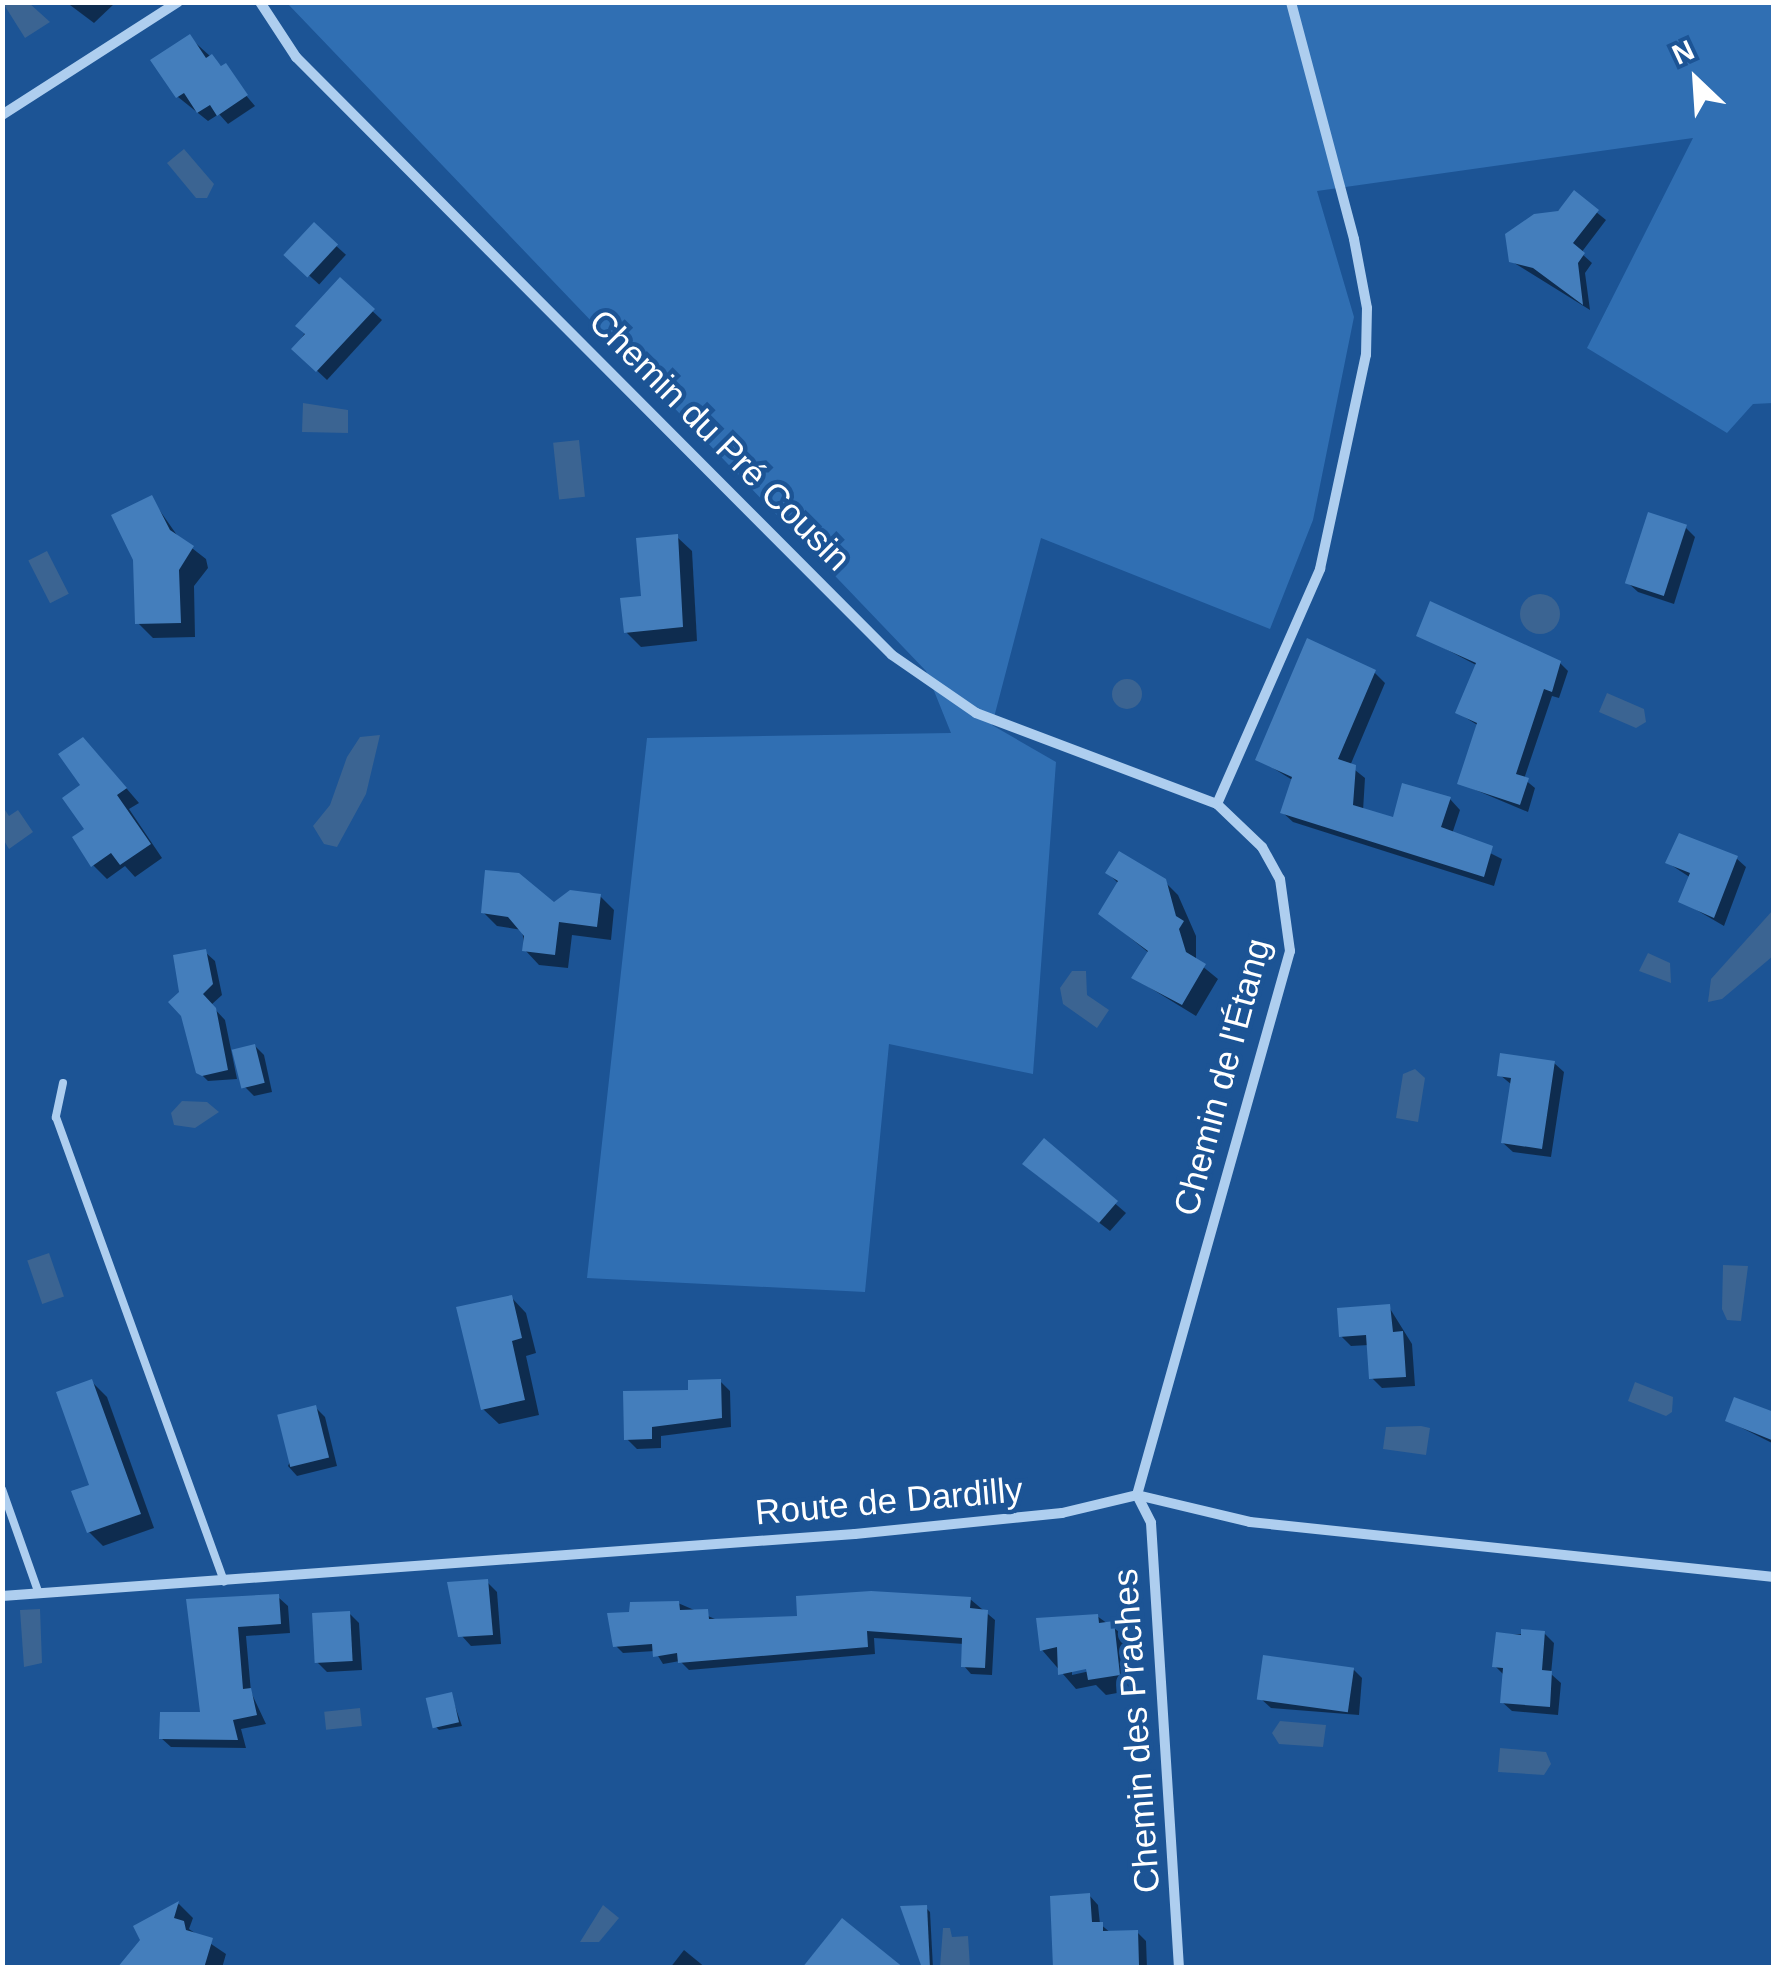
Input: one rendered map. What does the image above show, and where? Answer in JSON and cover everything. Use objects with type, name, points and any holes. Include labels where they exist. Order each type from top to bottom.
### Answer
[{"type":"street","points":[[2,115],[178,2]]},
{"type":"street","name":"Chemin du Pré Cousin","points":[[260,2],[296,57],[892,655],[976,713],[1218,804]]},
{"type":"street","points":[[1218,804],[1320,569],[1366,354],[1367,308],[1354,240],[1291,2]]},
{"type":"street","name":"Chemin de l'Étang","points":[[1136,1495],[1290,951],[1280,880],[1262,847],[1218,804]]},
{"type":"street","name":"Route de Dardilly","points":[[2,1596],[855,1534],[1062,1513],[1136,1495],[1250,1522],[1774,1578]]},
{"type":"street","name":"Chemin des Praches","points":[[1136,1495],[1151,1523],[1178,1968]]},
{"type":"lane","points":[[63,1083],[56,1117],[224,1582]]},
{"type":"lane","points":[[2,1490],[39,1594]]},
{"type":"shaded area","points":[[3,3],[29,3],[50,22],[25,38]]},
{"type":"shaded area","points":[[287,3],[1773,3],[1773,403],[1753,404],[1727,433],[1587,348],[1693,138],[1317,191],[1354,317],[1313,520],[1270,629],[1041,538],[992,725],[1056,762],[1033,1074],[889,1044],[865,1292],[587,1278],[647,738],[951,733],[926,671]]},
{"type":"shaded area","points":[[184,149],[214,184],[207,198],[196,198],[167,163]]},
{"type":"shaded area","points":[[303,403],[348,410],[348,433],[302,432]]},
{"type":"shaded area","points":[[579,440],[585,497],[559,499],[553,443]]},
{"type":"shaded area","points":[[47,551],[69,594],[50,603],[28,561]]},
{"type":"shaded area","points":[[1540,594],[1554,600],[1560,614],[1554,628],[1540,634],[1526,628],[1520,614],[1526,600]]},
{"type":"shaded area","points":[[1127,679],[1138,683],[1142,694],[1138,705],[1127,709],[1116,705],[1112,694],[1116,683]]},
{"type":"shaded area","points":[[1607,693],[1644,709],[1646,722],[1636,728],[1599,712]]},
{"type":"shaded area","points":[[380,735],[366,794],[337,847],[324,844],[313,826],[330,805],[347,757],[360,737]]},
{"type":"shaded area","points":[[3,807],[9,816],[18,810],[33,832],[9,849],[3,839]]},
{"type":"shaded area","points":[[1773,910],[1773,956],[1722,999],[1708,1002],[1711,979]]},
{"type":"shaded area","points":[[1648,953],[1670,963],[1671,983],[1639,971]]},
{"type":"shaded area","points":[[1072,971],[1086,971],[1087,995],[1109,1010],[1097,1028],[1063,1004],[1060,988]]},
{"type":"shaded area","points":[[1415,1069],[1425,1078],[1418,1122],[1396,1118],[1403,1074]]},
{"type":"shaded area","points":[[182,1101],[207,1102],[219,1112],[195,1128],[174,1125],[171,1113]]},
{"type":"shaded area","points":[[49,1253],[64,1296],[42,1304],[27,1260]]},
{"type":"shaded area","points":[[1723,1265],[1748,1266],[1741,1321],[1727,1320],[1722,1309]]},
{"type":"shaded area","points":[[1635,1382],[1673,1397],[1672,1412],[1666,1416],[1628,1401]]},
{"type":"shaded area","points":[[1386,1427],[1430,1428],[1426,1455],[1383,1449]]},
{"type":"shaded area","points":[[40,1609],[42,1663],[24,1667],[20,1610]]},
{"type":"shaded area","points":[[360,1708],[362,1726],[326,1730],[324,1712]]},
{"type":"shaded area","points":[[1280,1721],[1326,1725],[1323,1747],[1279,1744],[1272,1733]]},
{"type":"shaded area","points":[[1500,1748],[1546,1752],[1551,1764],[1544,1775],[1498,1772]]},
{"type":"shaded area","points":[[603,1905],[619,1918],[599,1942],[580,1942]]},
{"type":"shaded area","points":[[943,1928],[950,1928],[952,1937],[968,1936],[970,1967],[940,1967]]},
{"type":"building","points":[[190,34],[206,58],[212,54],[221,66],[226,63],[248,95],[217,116],[210,105],[197,113],[184,93],[176,98],[150,60]]},
{"type":"building","points":[[1574,190],[1599,210],[1573,243],[1585,253],[1578,263],[1583,305],[1533,268],[1509,262],[1505,234],[1534,214],[1558,211]]},
{"type":"building","points":[[314,222],[338,245],[307,277],[283,255]]},
{"type":"building","points":[[340,277],[375,309],[316,372],[291,349],[305,334],[295,326]]},
{"type":"building","points":[[152,495],[170,530],[194,546],[179,570],[181,623],[135,624],[133,560],[111,515]]},
{"type":"building","points":[[1648,512],[1687,525],[1664,596],[1625,583]]},
{"type":"building","points":[[678,534],[683,627],[624,633],[620,598],[641,596],[636,538]]},
{"type":"building","points":[[1430,601],[1561,661],[1552,692],[1544,689],[1516,774],[1529,778],[1520,805],[1457,784],[1477,723],[1455,713],[1476,663],[1416,636]]},
{"type":"building","points":[[1307,638],[1376,670],[1338,759],[1356,765],[1353,805],[1393,817],[1402,783],[1451,797],[1441,827],[1493,846],[1484,877],[1280,813],[1292,777],[1255,760]]},
{"type":"building","points":[[83,737],[127,788],[117,795],[151,844],[120,865],[111,853],[91,867],[72,837],[84,829],[62,798],[80,785],[58,754]]},
{"type":"building","points":[[1679,833],[1738,856],[1714,918],[1678,902],[1690,873],[1665,863]]},
{"type":"building","points":[[1119,851],[1166,879],[1176,916],[1184,921],[1179,929],[1186,952],[1206,964],[1182,1005],[1131,978],[1148,951],[1098,914],[1118,881],[1105,873]]},
{"type":"building","points":[[485,870],[519,873],[554,902],[570,890],[601,894],[597,927],[559,922],[555,955],[522,951],[524,936],[508,917],[481,913]]},
{"type":"building","points":[[206,949],[213,984],[203,994],[216,1008],[228,1070],[202,1076],[196,1073],[181,1016],[168,1002],[179,992],[173,955]]},
{"type":"building","points":[[255,1044],[265,1083],[241,1089],[232,1050]]},
{"type":"building","points":[[1500,1053],[1555,1061],[1542,1149],[1501,1143],[1511,1078],[1497,1076]]},
{"type":"building","points":[[1044,1138],[1118,1201],[1099,1223],[1022,1164]]},
{"type":"building","points":[[512,1295],[522,1338],[512,1341],[525,1400],[481,1410],[456,1307]]},
{"type":"building","points":[[1390,1304],[1393,1332],[1403,1331],[1406,1377],[1369,1379],[1366,1335],[1339,1337],[1337,1308]]},
{"type":"building","points":[[92,1379],[141,1514],[87,1533],[71,1491],[89,1485],[56,1392]]},
{"type":"building","points":[[721,1379],[722,1418],[652,1427],[652,1439],[624,1440],[623,1391],[688,1390],[688,1380]]},
{"type":"building","points":[[1734,1397],[1774,1412],[1774,1441],[1725,1421]]},
{"type":"building","points":[[316,1405],[329,1457],[290,1467],[277,1415]]},
{"type":"building","points":[[488,1579],[493,1635],[458,1637],[447,1582]]},
{"type":"building","points":[[871,1591],[971,1597],[970,1608],[988,1610],[985,1668],[961,1667],[962,1638],[867,1631],[868,1647],[678,1663],[677,1653],[653,1657],[652,1644],[613,1647],[607,1613],[629,1612],[630,1602],[679,1601],[680,1610],[708,1609],[709,1619],[797,1616],[796,1596]]},
{"type":"building","points":[[279,1594],[281,1624],[238,1627],[243,1689],[251,1688],[257,1715],[233,1720],[238,1740],[159,1739],[160,1712],[200,1712],[186,1599]]},
{"type":"building","points":[[350,1611],[353,1661],[315,1663],[312,1613]]},
{"type":"building","points":[[1098,1614],[1099,1623],[1114,1621],[1120,1675],[1088,1680],[1086,1669],[1058,1675],[1057,1647],[1040,1651],[1036,1618]]},
{"type":"building","points":[[1521,1629],[1545,1631],[1542,1670],[1552,1671],[1550,1707],[1500,1703],[1503,1668],[1492,1667],[1496,1632],[1521,1635]]},
{"type":"building","points":[[1263,1655],[1354,1668],[1348,1712],[1257,1700]]},
{"type":"building","points":[[452,1692],[459,1722],[433,1728],[426,1698]]},
{"type":"building","points":[[1090,1893],[1092,1922],[1103,1922],[1103,1931],[1138,1930],[1139,1965],[1053,1968],[1050,1896]]},
{"type":"building","points":[[179,1901],[174,1918],[184,1921],[186,1930],[213,1938],[204,1968],[117,1968],[140,1940],[133,1926]]},
{"type":"building","points":[[927,1905],[930,1968],[922,1968],[900,1906]]},
{"type":"building","points":[[842,1918],[904,1968],[802,1968]]}]
